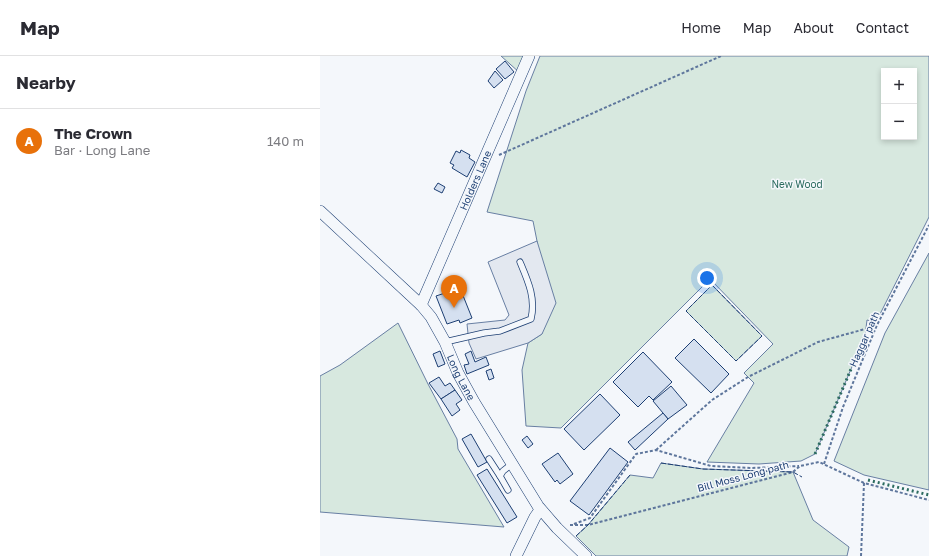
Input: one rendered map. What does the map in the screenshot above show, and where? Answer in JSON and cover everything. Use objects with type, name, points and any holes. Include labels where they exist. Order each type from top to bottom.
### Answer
[{"type":"street","name":"Holders Lane","points":[[421,304],[529,56]]},
{"type":"street","name":"Long Lane","points":[[320,211],[421,304],[431,317],[445,342],[458,373],[474,402],[513,463],[540,510],[586,556]]},
{"type":"street","points":[[516,556],[534,517],[540,510]]},
{"type":"lane","points":[[445,342],[500,331],[531,319],[534,306],[530,284],[520,262]]},
{"type":"lane","points":[[489,459],[508,490]]},
{"type":"lane","points":[[500,476],[503,471],[513,463]]},
{"type":"path","points":[[485,155],[498,155],[721,56]]},
{"type":"path","name":"Haggar path","points":[[824,464],[843,407],[877,326],[929,224]]},
{"type":"path","points":[[656,450],[712,400],[748,377],[818,342],[877,326]]},
{"type":"path","points":[[572,525],[590,518],[636,454],[656,450],[711,466],[752,468],[800,466]]},
{"type":"path","name":"Bill Moss Long path","points":[[557,528],[572,525],[588,526],[793,472],[800,466],[814,463],[824,464],[864,483],[929,500]]},
{"type":"path","points":[[861,556],[864,483]]},
{"type":"green space","points":[[501,56],[525,56],[520,73]]},
{"type":"green space","name":"New Wood","points":[[540,56],[929,56],[929,217],[876,322],[867,320],[865,336],[815,454],[801,461],[759,464],[707,462],[754,383],[744,373],[773,344],[710,279],[561,428],[526,426],[522,370],[528,343],[542,334],[537,241],[533,221],[487,212],[526,91]]},
{"type":"green space","points":[[929,253],[929,490],[864,475],[834,461],[885,333]]},
{"type":"green space","points":[[712,285],[762,336],[736,361],[686,311]]},
{"type":"green space","points":[[398,323],[457,439],[458,449],[504,527],[320,512],[320,376],[340,365]]},
{"type":"green space","points":[[661,463],[703,469],[793,472],[813,520],[849,547],[847,556],[596,556],[576,536],[588,525],[630,475],[653,478]]},
{"type":"shaded area","points":[[537,241],[556,303],[542,334],[528,343],[476,359],[469,343],[467,324],[505,320],[509,315],[488,262]]},
{"type":"building","points":[[505,61],[514,72],[505,79],[496,69]]},
{"type":"building","points":[[495,71],[503,80],[494,88],[488,81]]},
{"type":"building","points":[[461,150],[470,155],[469,158],[475,162],[467,177],[452,168],[454,165],[450,163],[456,151],[460,153]]},
{"type":"building","points":[[438,183],[445,187],[442,193],[434,189]]},
{"type":"building","points":[[458,283],[472,318],[460,323],[459,320],[447,324],[436,296],[445,293],[447,298],[450,296],[447,288]]},
{"type":"building","points":[[694,339],[729,374],[711,393],[675,358]]},
{"type":"building","points":[[440,351],[445,364],[438,367],[433,354]]},
{"type":"building","points":[[471,351],[475,362],[486,357],[489,365],[467,374],[464,365],[469,364],[465,354]]},
{"type":"building","points":[[643,352],[672,382],[653,400],[649,396],[638,407],[613,382]]},
{"type":"building","points":[[491,369],[494,378],[489,380],[486,371]]},
{"type":"building","points":[[439,377],[445,386],[450,383],[455,390],[441,399],[429,383]]},
{"type":"building","points":[[671,386],[687,405],[668,419],[653,401]]},
{"type":"building","points":[[455,390],[462,400],[456,404],[460,410],[452,416],[441,399]]},
{"type":"building","points":[[600,394],[620,415],[584,450],[564,429]]},
{"type":"building","points":[[663,413],[668,419],[635,450],[628,442]]},
{"type":"building","points":[[471,434],[487,462],[478,467],[462,439]]},
{"type":"building","points":[[527,436],[533,444],[528,448],[522,440]]},
{"type":"building","points":[[610,448],[628,462],[589,515],[570,501]]},
{"type":"building","points":[[558,453],[573,474],[560,484],[557,480],[555,482],[542,464]]},
{"type":"building","points":[[487,469],[517,517],[507,523],[477,475]]},
{"type":"hedge","points":[[815,454],[865,336]]},
{"type":"hedge","points":[[868,480],[929,495]]},
{"type":"fence","points":[[712,285],[762,336],[736,361],[686,311],[712,285]]},
{"type":"fence","points":[[661,463],[703,469],[793,472],[802,477]]},
{"type":"fence","points":[[576,536],[588,525],[630,475]]},
{"type":"place","name":"The Crown","points":[[454,308]]}]
